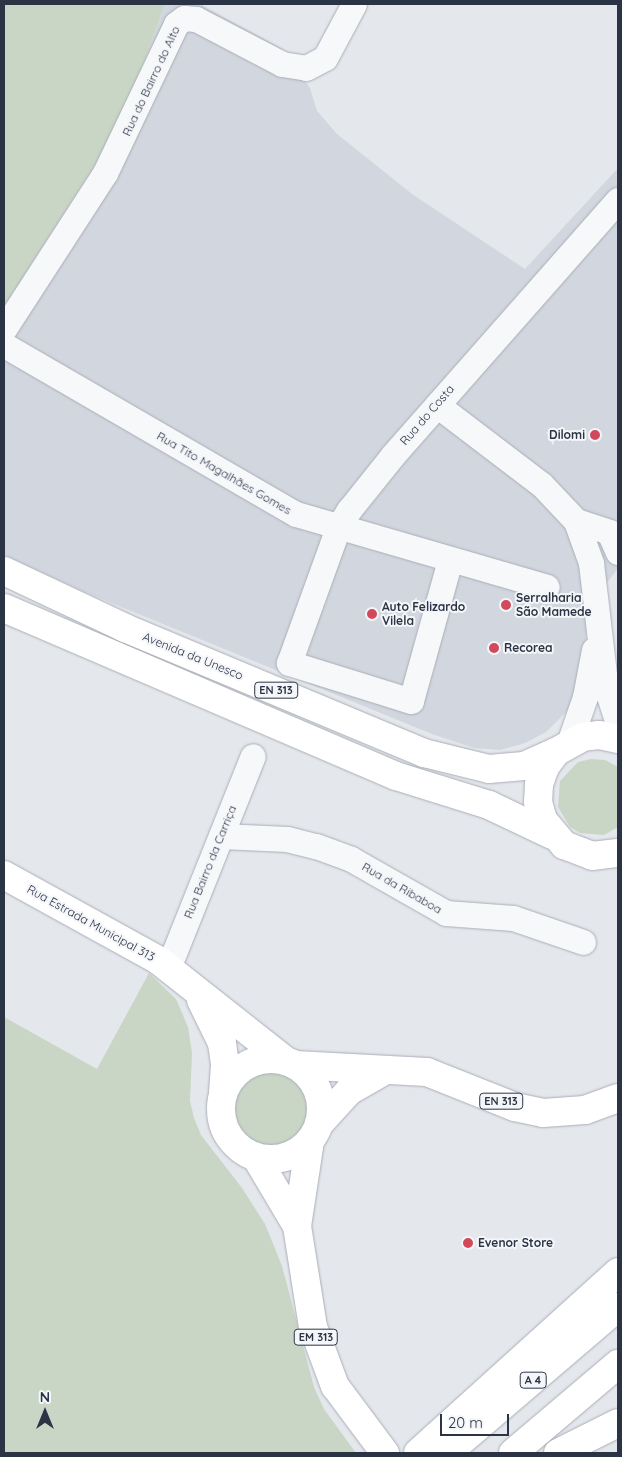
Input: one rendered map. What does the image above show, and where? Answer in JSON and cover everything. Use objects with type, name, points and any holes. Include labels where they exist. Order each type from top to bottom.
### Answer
[{"type":"main road","name":"Avenida da Unesco","points":[[4,571],[125,628],[424,753],[489,769],[524,766],[563,748]]},
{"type":"main road","name":"EN 313","points":[[4,608],[378,768],[489,805],[552,835],[577,853],[618,864]]},
{"type":"main road","name":"EN 313","points":[[552,835],[543,820],[538,793],[545,767],[563,748],[599,735],[618,739]]},
{"type":"main road","name":"EN 313","points":[[592,856],[618,853]]},
{"type":"main road","name":"Rua Estrada Municipal 313","points":[[4,875],[110,931],[168,968],[197,995],[290,1063]]},
{"type":"main road","name":"Rua Estrada Municipal 313","points":[[197,995],[222,1043],[225,1065],[223,1094]]},
{"type":"main road","name":"EN 313","points":[[223,1094],[241,1068],[255,1061],[427,1072],[515,1107],[543,1113],[585,1110],[618,1098]]},
{"type":"main road","points":[[290,1063],[306,1072],[319,1095],[314,1133]]},
{"type":"main road","points":[[223,1094],[220,1110],[223,1125],[230,1139],[256,1157],[285,1157],[314,1133],[349,1091],[386,1070]]},
{"type":"main road","name":"EM 313","points":[[314,1133],[297,1226],[313,1327],[321,1355],[335,1386],[377,1444]]},
{"type":"main road","name":"EM 313","points":[[256,1157],[297,1226]]},
{"type":"main road","points":[[418,1453],[618,1272]]},
{"type":"main road","name":"A 4","points":[[447,1453],[618,1307]]},
{"type":"main road","points":[[513,1453],[618,1364]]},
{"type":"main road","points":[[558,1453],[618,1423]]},
{"type":"street","name":"Rua do Bairro do Alto","points":[[4,329],[104,173],[176,24],[184,18],[196,19],[282,64],[306,68],[325,58],[354,4]]},
{"type":"street","name":"Rua do Costa","points":[[450,560],[411,701],[288,663],[338,528],[371,482],[437,404],[618,200]]},
{"type":"street","name":"Rua Tito Magalhães Gomes","points":[[4,344],[268,500],[296,514],[338,528],[547,587]]},
{"type":"street","points":[[437,404],[542,485],[576,521],[591,563],[605,684],[618,724]]},
{"type":"street","points":[[576,521],[609,532],[618,552]]},
{"type":"street","points":[[563,748],[588,685],[598,621]]},
{"type":"street","name":"Rua Bairro da Carriça","points":[[168,968],[252,756]]},
{"type":"street","name":"Rua da Ribaboa","points":[[221,836],[287,839],[316,846],[352,859],[446,913],[512,918],[583,942]]},
{"type":"shaded area","points":[[165,4],[200,4],[283,49],[310,88],[317,111],[337,134],[412,194],[525,269],[618,168],[618,568],[586,611],[586,641],[578,692],[566,712],[546,732],[525,743],[500,750],[474,748],[432,734],[87,593],[4,555],[4,307],[138,79]]},
{"type":"green space","points":[[4,4],[165,4],[138,79],[108,143],[4,307]]},
{"type":"green space","points":[[591,759],[605,760],[618,767],[618,827],[604,835],[580,833],[570,827],[558,807],[560,781],[578,762]]},
{"type":"green space","points":[[149,973],[176,999],[188,1027],[192,1053],[190,1101],[201,1135],[242,1188],[265,1224],[282,1266],[314,1387],[324,1409],[356,1453],[4,1453],[4,1017],[97,1069]]},
{"type":"green space","points":[[264,1072],[278,1072],[292,1078],[302,1088],[308,1102],[306,1123],[292,1140],[278,1146],[264,1146],[250,1140],[240,1130],[234,1116],[234,1102],[240,1088],[250,1078]]},
{"type":"place","name":"Dilomi","points":[[595,435]]},
{"type":"place","name":"Serralharia São Mamede","points":[[506,605]]},
{"type":"place","name":"Auto Felizardo Vilela","points":[[372,614]]},
{"type":"place","name":"Recorea","points":[[494,648]]},
{"type":"place","name":"Evenor Store","points":[[468,1243]]}]
